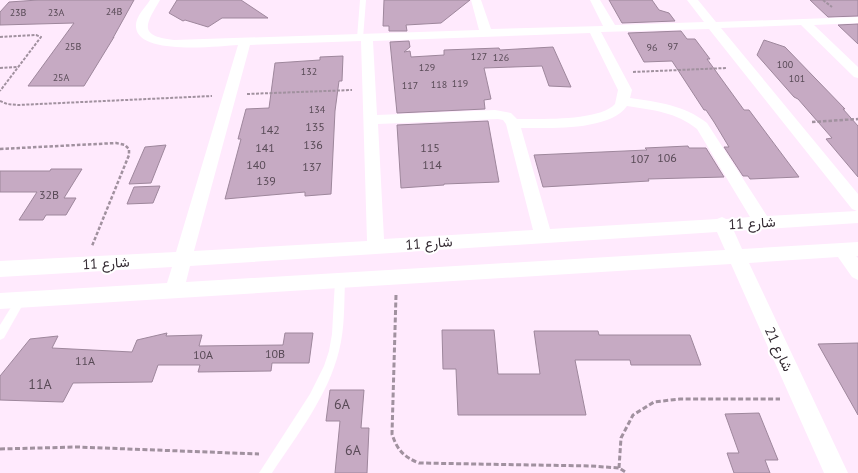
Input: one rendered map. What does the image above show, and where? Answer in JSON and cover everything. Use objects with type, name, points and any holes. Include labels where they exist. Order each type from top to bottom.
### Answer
[{"type":"street","points":[[155,0],[142,22],[142,30],[148,37],[159,42],[174,44],[858,20]]},
{"type":"street","points":[[476,0],[486,33]]},
{"type":"street","points":[[595,0],[611,29]]},
{"type":"street","points":[[692,0],[858,205]]},
{"type":"street","points":[[804,22],[858,74]]},
{"type":"street","points":[[513,124],[585,120],[603,117],[616,110],[624,101],[625,90],[594,29]]},
{"type":"street","points":[[363,38],[369,89],[376,247]]},
{"type":"street","points":[[174,291],[245,42]]},
{"type":"street","points":[[624,101],[673,110],[694,119],[702,126],[762,222]]},
{"type":"street","points":[[370,120],[494,114],[507,116],[513,124],[542,236]]},
{"type":"street","name":"شارع 11","points":[[0,269],[376,247],[722,224],[858,217]]},
{"type":"street","name":"شارع 21","points":[[722,224],[836,473]]},
{"type":"street","points":[[0,301],[850,250],[858,272]]},
{"type":"lane","points":[[363,0],[363,38]]},
{"type":"lane","points":[[265,473],[318,391],[327,372],[334,353],[337,335],[340,281]]},
{"type":"lane","points":[[0,335],[21,299]]},
{"type":"path","points":[[0,36],[36,35],[41,37],[0,91]]},
{"type":"path","points":[[0,68],[18,67]]},
{"type":"path","points":[[616,72],[746,67]]},
{"type":"path","points":[[0,101],[7,104],[18,105],[369,89]]},
{"type":"path","points":[[792,124],[858,120]]},
{"type":"path","points":[[0,149],[124,144],[129,149],[129,155],[84,265]]},
{"type":"path","points":[[397,278],[392,434],[396,448],[406,458],[419,463],[591,466],[620,468],[627,473]]},
{"type":"path","points":[[620,468],[621,438],[633,416],[654,402],[680,399],[803,399]]},
{"type":"path","points":[[0,449],[77,447],[276,454]]},
{"type":"building","points":[[38,0],[134,0],[113,38],[114,37],[84,86],[28,86],[74,23],[0,25],[0,12],[9,2]]},
{"type":"building","points":[[177,0],[241,0],[268,18],[222,18],[208,27],[185,20],[183,21],[169,13]]},
{"type":"building","points":[[384,0],[470,0],[441,23],[406,25],[407,31],[389,31],[389,26],[383,26]]},
{"type":"building","points":[[609,0],[652,0],[659,10],[669,13],[675,21],[622,23]]},
{"type":"building","points":[[810,0],[858,0],[858,16],[828,17]]},
{"type":"building","points":[[858,24],[858,44],[838,25]]},
{"type":"building","points":[[681,31],[687,39],[695,39],[710,59],[707,59],[744,110],[749,110],[799,177],[750,179],[748,176],[743,176],[724,147],[729,147],[714,122],[706,110],[704,110],[672,61],[644,62],[628,33]]},
{"type":"building","points":[[764,40],[785,47],[845,109],[843,109],[858,126],[858,177],[826,139],[832,138],[757,55]]},
{"type":"building","points":[[409,41],[410,47],[404,52],[410,51],[411,57],[444,55],[444,50],[499,48],[500,50],[553,47],[571,87],[549,86],[542,66],[484,68],[491,99],[484,100],[485,109],[397,113],[390,42]]},
{"type":"building","points":[[343,56],[342,81],[339,81],[335,111],[331,194],[305,196],[305,192],[225,199],[241,139],[238,139],[246,109],[269,108],[275,63],[320,60],[320,57]]},
{"type":"building","points":[[488,121],[499,182],[444,184],[401,188],[397,125]]},
{"type":"building","points":[[166,145],[151,183],[129,184],[145,147]]},
{"type":"building","points":[[688,146],[689,148],[706,148],[724,177],[648,179],[649,181],[543,187],[534,155],[647,150],[645,148]]},
{"type":"building","points":[[51,169],[82,169],[64,198],[76,198],[66,215],[46,215],[43,220],[19,220],[37,192],[0,192],[0,171],[50,171]]},
{"type":"building","points":[[160,186],[153,203],[127,204],[134,187]]},
{"type":"building","points":[[442,330],[494,330],[498,374],[540,374],[534,331],[598,331],[599,335],[690,335],[701,365],[631,365],[630,360],[575,360],[586,415],[458,415],[456,369],[443,369]]},
{"type":"building","points":[[167,333],[166,336],[202,335],[199,346],[283,345],[285,333],[313,333],[309,363],[272,363],[271,371],[198,372],[200,365],[158,365],[152,382],[73,383],[63,402],[0,400],[0,376],[30,339],[58,336],[52,348],[132,352],[137,340]]},
{"type":"building","points":[[858,343],[858,415],[818,344]]},
{"type":"building","points":[[330,390],[364,390],[361,428],[369,428],[367,473],[335,473],[340,421],[326,421]]},
{"type":"building","points":[[759,413],[778,460],[765,460],[770,473],[734,473],[727,453],[739,453],[725,414]]}]
